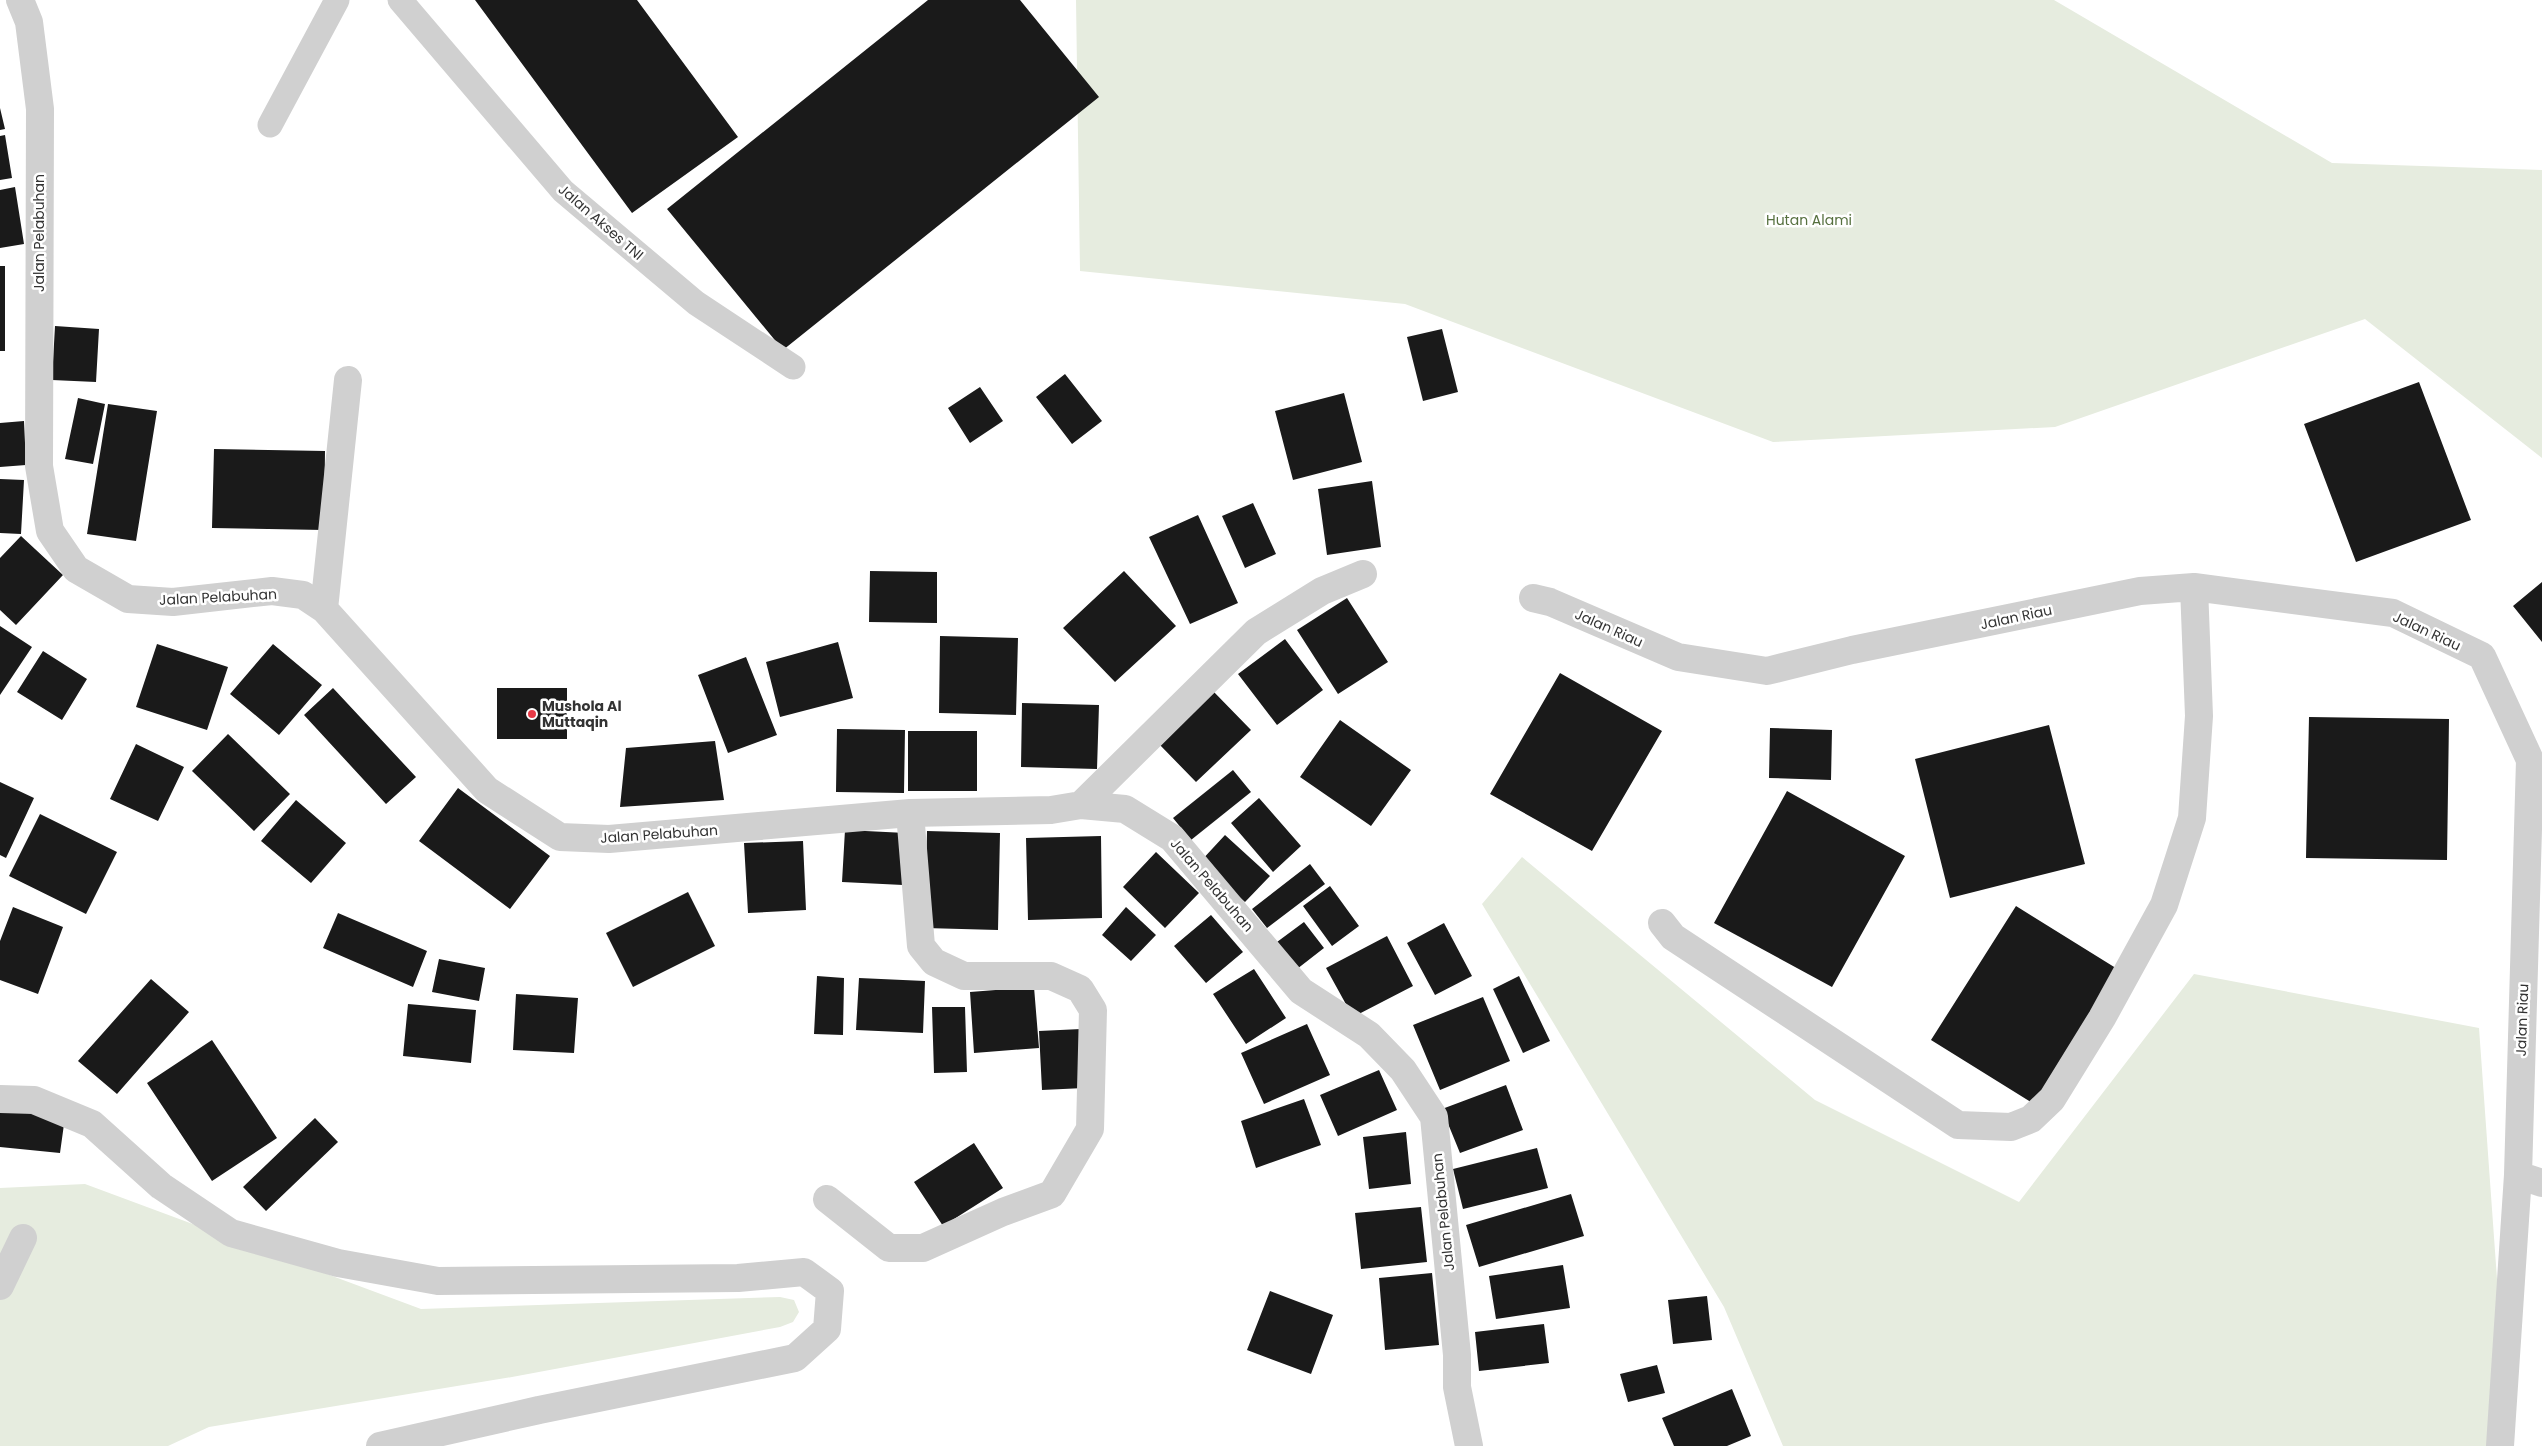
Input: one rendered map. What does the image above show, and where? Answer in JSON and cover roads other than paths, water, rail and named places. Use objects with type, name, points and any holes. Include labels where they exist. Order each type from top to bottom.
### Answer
[{"type":"street","name":"Jalan Pelabuhan","points":[[20,0],[29,22],[40,109],[39,466],[50,531],[76,569],[128,599],[173,602],[272,591],[303,596],[324,609],[487,790],[560,837],[609,839],[910,813],[1051,810],[1081,805],[1125,809],[1172,838],[1301,991],[1369,1036],[1403,1070],[1434,1117],[1457,1355],[1457,1387],[1469,1446]]},
{"type":"street","points":[[324,609],[348,380]]},
{"type":"street","points":[[1081,805],[1256,632],[1322,591],[1363,574]]},
{"type":"street","points":[[1662,923],[1673,937],[1958,1125],[2011,1128],[2032,1119],[2052,1099],[2102,1018],[2164,905],[2192,818],[2199,716],[2194,587]]},
{"type":"street","name":"Jalan Riau","points":[[1533,598],[1550,602],[1678,657],[1767,671],[1852,650],[2140,591],[2194,587],[2393,613],[2482,656],[2530,760],[2530,1179],[2500,1446]]},
{"type":"street","points":[[827,1199],[889,1248],[923,1248],[1002,1212],[1052,1194],[1090,1129],[1093,1010],[1080,989],[1051,976],[964,976],[934,962],[921,946],[910,813]]},
{"type":"street","points":[[0,1099],[34,1100],[92,1124],[161,1186],[231,1233],[338,1263],[438,1281],[738,1278],[804,1272],[830,1291],[827,1329],[795,1358],[539,1410],[380,1446]]},
{"type":"street","points":[[0,1286],[23,1238]]},
{"type":"lane","points":[[270,125],[337,0]]},
{"type":"lane","name":"Jalan Akses TNI","points":[[400,0],[563,191],[696,303],[793,367]]},
{"type":"place","name":"Mushola Al Muttaqin","points":[[532,714]]},
{"type":"park label","name":"Hutan Alami","points":[[1809,220]]}]
